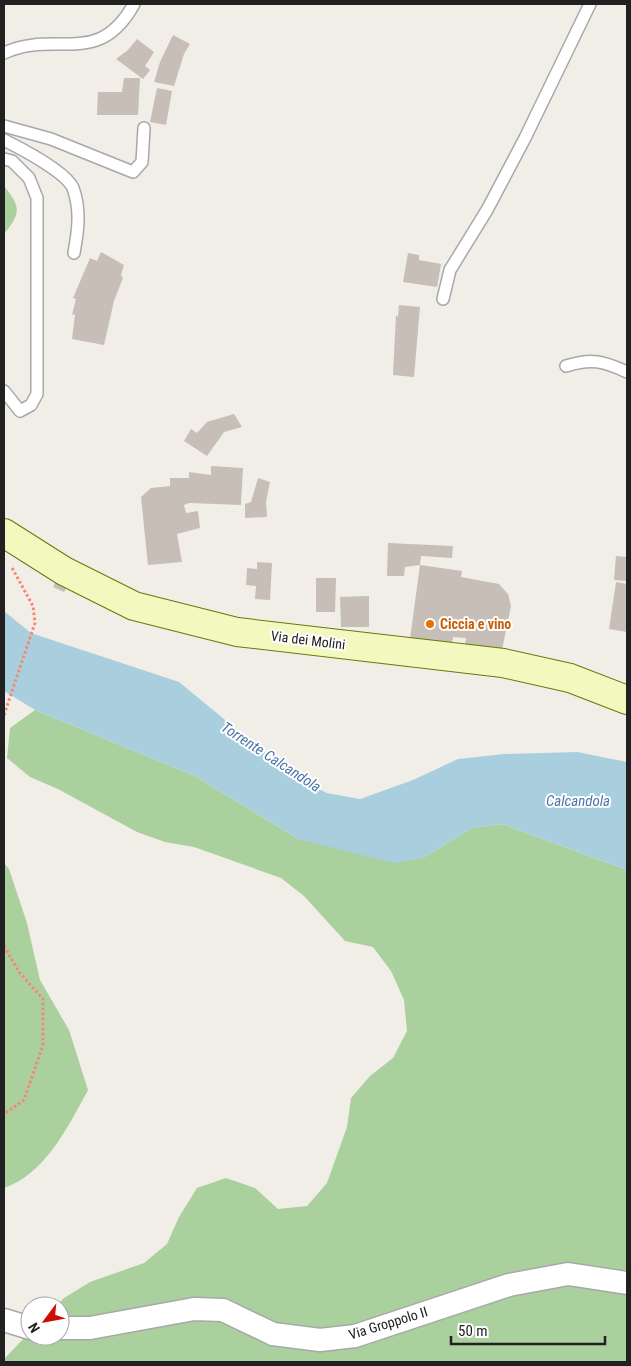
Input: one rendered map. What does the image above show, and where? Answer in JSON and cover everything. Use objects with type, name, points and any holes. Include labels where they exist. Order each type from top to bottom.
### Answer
[{"type":"street","name":"Via dei Molini","points":[[5,534],[64,571],[134,606],[237,632],[503,663],[570,678],[627,700]]},
{"type":"street","name":"Via Groppolo II","points":[[70,1328],[90,1328],[194,1309],[223,1310],[273,1334],[320,1340],[355,1336],[509,1285],[568,1274],[627,1283]]},
{"type":"street","points":[[4,1320],[20,1325]]},
{"type":"lane","points":[[4,53],[29,44],[72,44],[99,41],[110,34],[134,4]]},
{"type":"lane","points":[[443,299],[450,270],[487,210],[525,138],[590,4]]},
{"type":"lane","points":[[4,126],[51,140],[133,172],[142,162],[144,128]]},
{"type":"lane","points":[[4,140],[22,148],[49,166],[72,186],[78,207],[79,226],[74,253]]},
{"type":"lane","points":[[4,159],[12,161],[29,178],[37,198],[38,271],[37,394],[31,405],[20,411],[4,391]]},
{"type":"lane","points":[[566,366],[593,360],[606,362],[627,372]]},
{"type":"path","points":[[4,714],[7,710],[35,623],[33,606],[10,563],[5,534]]},
{"type":"path","points":[[4,946],[19,972],[43,1000],[44,1027],[44,1045],[24,1100],[4,1114]]},
{"type":"green space","points":[[4,186],[14,199],[17,210],[14,221],[4,234]]},
{"type":"green space","points":[[35,710],[195,776],[298,839],[423,858],[472,828],[502,824],[627,870],[627,1362],[4,1362],[4,1359],[20,1342],[20,1346],[70,1346],[70,1296],[67,1296],[90,1282],[144,1263],[167,1244],[179,1217],[197,1188],[226,1178],[255,1188],[278,1209],[307,1206],[327,1183],[347,1127],[351,1098],[370,1076],[393,1058],[407,1031],[404,1000],[391,971],[373,947],[345,941],[304,896],[281,878],[194,847],[165,842],[137,832],[58,789],[30,777],[7,758],[10,728]]},
{"type":"green space","points":[[4,863],[9,869],[27,923],[40,980],[69,1030],[88,1090],[63,1134],[43,1161],[19,1181],[4,1188]]},
{"type":"water","name":"Calcandola","points":[[4,611],[31,633],[179,682],[296,778],[327,793],[360,799],[413,780],[458,759],[504,754],[577,752],[627,762],[627,870],[502,824],[472,828],[423,858],[394,863],[298,839],[195,776],[35,710],[4,691]]},
{"type":"building","points":[[173,35],[190,44],[184,54],[174,86],[154,82],[160,62]]},
{"type":"building","points":[[137,39],[154,52],[145,66],[150,70],[143,79],[116,59],[128,50]]},
{"type":"building","points":[[124,78],[140,78],[138,115],[97,115],[98,92],[122,92]]},
{"type":"building","points":[[157,88],[172,91],[166,125],[150,122]]},
{"type":"building","points":[[101,252],[124,265],[121,275],[123,278],[114,301],[104,345],[72,339],[75,314],[72,315],[76,299],[73,298],[90,258],[97,261]]},
{"type":"building","points":[[408,253],[419,255],[419,260],[441,264],[437,287],[403,282]]},
{"type":"building","points":[[399,305],[420,307],[414,377],[393,375],[396,315],[398,317]]},
{"type":"building","points":[[234,414],[242,427],[224,432],[207,456],[184,441],[191,429],[197,433],[207,422]]},
{"type":"building","points":[[211,466],[243,468],[241,505],[189,503],[184,505],[186,513],[198,511],[200,528],[177,534],[182,562],[148,565],[141,497],[151,488],[170,486],[170,478],[189,478],[189,472],[211,475]]},
{"type":"building","points":[[258,478],[270,482],[266,502],[267,517],[245,518],[245,504],[251,502]]},
{"type":"building","points":[[388,543],[453,546],[452,558],[421,556],[420,565],[405,567],[404,576],[387,576]]},
{"type":"building","points":[[616,556],[627,557],[627,581],[614,580]]},
{"type":"building","points":[[257,562],[272,563],[270,600],[255,599],[256,586],[246,585],[247,568],[257,569]]},
{"type":"building","points":[[420,565],[462,571],[461,577],[499,584],[508,594],[511,606],[502,650],[465,645],[466,638],[453,637],[452,644],[410,639]]},
{"type":"building","points":[[58,577],[69,583],[64,592],[53,587]]},
{"type":"building","points":[[316,578],[336,578],[335,612],[316,612]]},
{"type":"building","points":[[616,582],[627,584],[627,632],[609,629]]},
{"type":"building","points":[[369,596],[369,627],[341,627],[340,597]]},
{"type":"place","name":"Ciccia e vino","points":[[430,624]]},
{"type":"water label","name":"Torrente Calcandola","points":[[271,757]]}]
